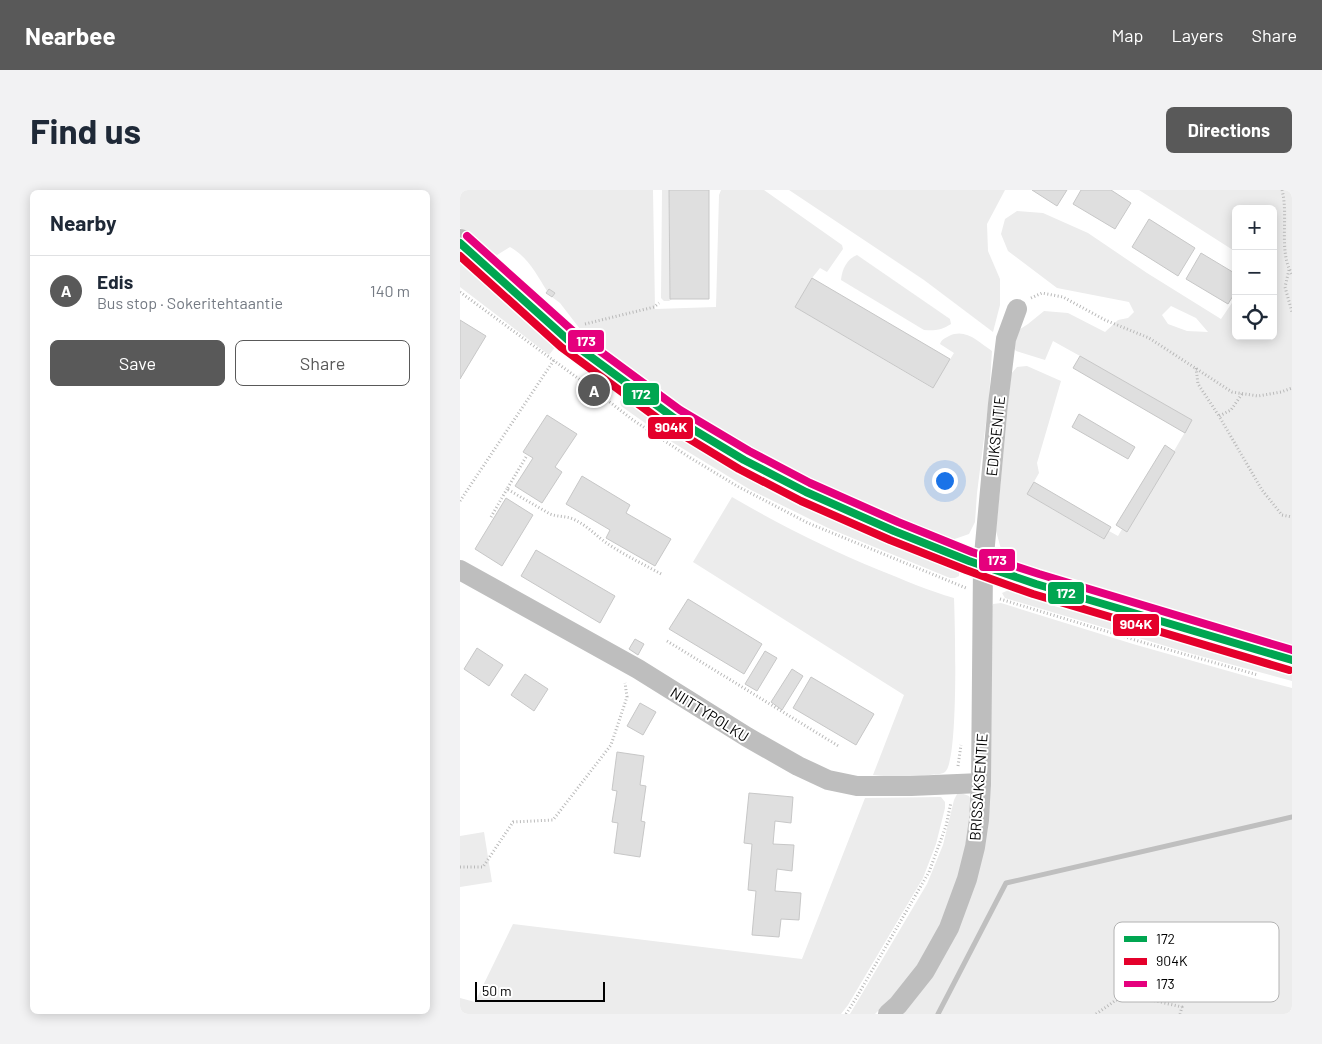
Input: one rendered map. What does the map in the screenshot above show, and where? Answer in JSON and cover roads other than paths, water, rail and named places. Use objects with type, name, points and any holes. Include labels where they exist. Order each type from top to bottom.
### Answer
[{"type":"street","points":[[460,243],[568,340],[674,418],[744,460],[806,492],[894,531],[982,566],[1036,584],[1292,660]]},
{"type":"street","name":"EDIKSENTIE","points":[[982,566],[1006,339],[1016,309]]},
{"type":"street","name":"BRISSAKSENTIE","points":[[888,1014],[898,1005],[924,971],[949,928],[967,879],[974,847],[979,820],[981,783],[982,566]]},
{"type":"street","name":"NIITTYPOLKU","points":[[460,570],[621,659],[747,737],[798,766],[828,780],[857,786],[981,783]]},
{"type":"waterway","points":[[938,1014],[1006,883],[1292,817]]},
{"type":"place","name":"Edis","points":[[594,390]]}]
